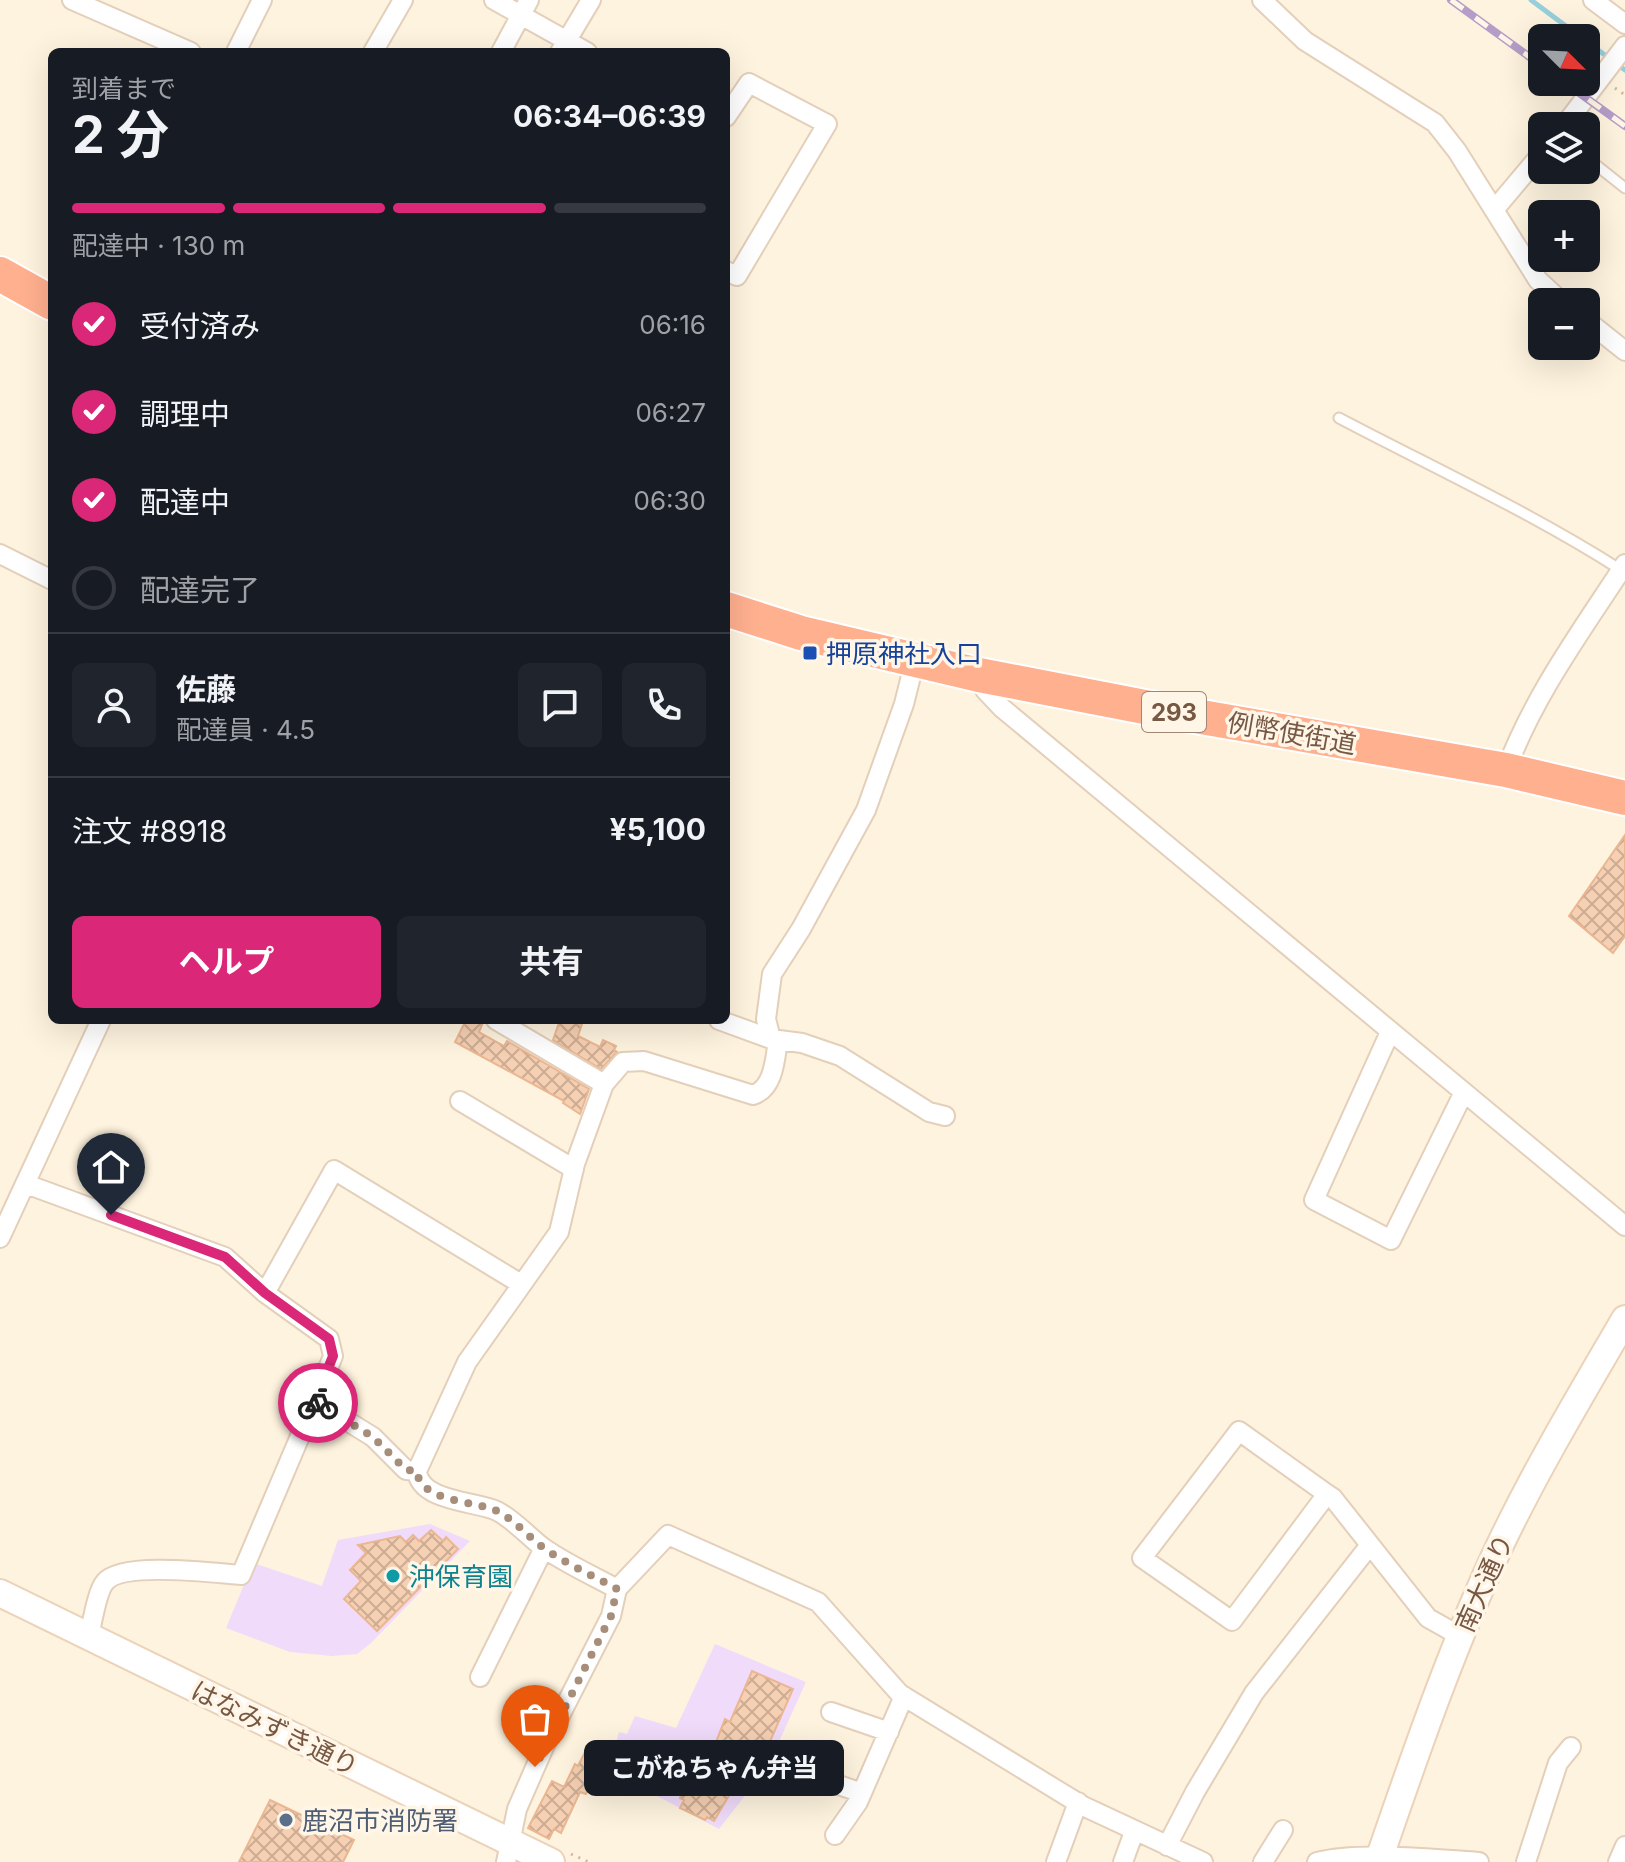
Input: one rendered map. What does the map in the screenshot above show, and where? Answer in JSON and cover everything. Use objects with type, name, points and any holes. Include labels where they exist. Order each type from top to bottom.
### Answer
[{"type":"highway","points":[[0,274],[48,301]]},
{"type":"highway","name":"例幣使街道","points":[[730,610],[801,633],[979,675],[1506,770],[1625,798]]},
{"type":"street","points":[[72,0],[182,48]]},
{"type":"street","points":[[238,48],[262,0]]},
{"type":"street","points":[[375,48],[403,0]]},
{"type":"street","points":[[494,0],[525,7],[563,46],[591,0]]},
{"type":"street","points":[[1262,0],[1305,41],[1435,123],[1457,151],[1538,280],[1547,288]]},
{"type":"street","points":[[1593,0],[1625,24]]},
{"type":"street","points":[[503,48],[525,7]]},
{"type":"street","points":[[1575,112],[1625,46]]},
{"type":"street","points":[[730,111],[749,83],[827,124],[737,276],[730,273]]},
{"type":"street","points":[[1494,210],[1528,170]]},
{"type":"street","points":[[1600,331],[1625,351]]},
{"type":"street","points":[[0,554],[48,578]]},
{"type":"street","points":[[1506,770],[1521,730],[1539,697],[1623,567]]},
{"type":"street","points":[[617,1589],[544,1548],[497,1511],[448,1499],[430,1489],[421,1482],[417,1471],[467,1362],[559,1232],[574,1169],[604,1084],[623,1062],[637,1059],[753,1095],[764,1090],[774,1040],[766,1019],[772,974],[801,929],[866,810],[904,704],[915,660]]},
{"type":"street","points":[[979,675],[985,690],[1002,708],[1625,1226]]},
{"type":"street","points":[[0,1238],[8,1199],[26,1184],[99,1024]]},
{"type":"street","points":[[503,1024],[604,1084]]},
{"type":"street","points":[[730,1024],[774,1040],[802,1043],[840,1056],[929,1112],[945,1116]]},
{"type":"street","points":[[1390,1032],[1314,1200],[1391,1240],[1464,1092]]},
{"type":"street","points":[[460,1101],[574,1169]]},
{"type":"street","points":[[265,1293],[334,1170],[521,1284]]},
{"type":"street","points":[[26,1184],[225,1257],[265,1293],[329,1339],[333,1356],[241,1575],[168,1569],[117,1573],[104,1583],[89,1636]]},
{"type":"street","name":"南大通り","points":[[1379,1860],[1460,1636],[1501,1544],[1537,1473],[1625,1319]]},
{"type":"street","points":[[315,1401],[373,1437],[406,1470],[417,1471]]},
{"type":"street","points":[[1327,1494],[1232,1621],[1142,1558],[1239,1431],[1327,1494],[1428,1618],[1460,1636]]},
{"type":"street","points":[[508,1852],[517,1809],[545,1745],[611,1616],[617,1589],[668,1535],[818,1602],[904,1696],[1078,1802],[1134,1832],[1203,1862]]},
{"type":"street","points":[[1167,1846],[1254,1693],[1370,1545]]},
{"type":"street","points":[[480,1677],[544,1548]]},
{"type":"street","name":"はなみずき通り","points":[[0,1593],[508,1852],[551,1862]]},
{"type":"street","points":[[835,1835],[862,1793],[904,1696]]},
{"type":"street","points":[[831,1712],[889,1732]]},
{"type":"street","points":[[1526,1862],[1558,1763],[1571,1747]]},
{"type":"street","points":[[807,1774],[862,1793]]},
{"type":"street","points":[[1056,1862],[1078,1802]]},
{"type":"street","points":[[1263,1862],[1283,1830]]},
{"type":"street","points":[[1123,1862],[1134,1832]]},
{"type":"street","points":[[1618,1862],[1625,1846]]},
{"type":"street","points":[[1317,1862],[1327,1859],[1478,1862]]},
{"type":"lane","points":[[1600,168],[1625,188]]},
{"type":"lane","points":[[1339,418],[1513,505],[1623,567]]},
{"type":"shaded area","points":[[430,1524],[470,1541],[357,1654],[332,1656],[290,1652],[226,1628],[253,1563],[322,1586],[338,1540]]},
{"type":"shaded area","points":[[715,1644],[806,1682],[768,1766],[719,1829],[646,1790],[652,1777],[613,1754],[619,1732],[627,1734],[635,1716],[676,1728]]},
{"type":"building","points":[[1625,835],[1625,936],[1613,953],[1569,916]]},
{"type":"building","points":[[464,1024],[482,1024],[479,1032],[504,1046],[507,1041],[589,1089],[580,1114],[564,1101],[455,1042]]},
{"type":"building","points":[[559,1024],[582,1024],[578,1036],[600,1047],[603,1040],[616,1046],[614,1050],[617,1052],[601,1069],[553,1040]]},
{"type":"building","name":"沖保育園","points":[[431,1530],[443,1541],[446,1537],[458,1549],[377,1631],[344,1599],[361,1581],[350,1570],[366,1553],[358,1545],[400,1536],[406,1542],[413,1535],[419,1541]]},
{"type":"building","points":[[752,1671],[793,1689],[764,1755],[747,1779],[741,1775],[714,1821],[707,1817],[705,1820],[680,1808],[684,1800],[680,1798],[691,1774],[695,1776],[716,1742],[725,1719],[730,1722]]},
{"type":"building","points":[[586,1750],[607,1760],[597,1782],[592,1780],[586,1794],[580,1792],[561,1833],[554,1829],[549,1839],[528,1828],[552,1781],[564,1787]]},
{"type":"building","name":"鹿沼市消防署","points":[[270,1800],[354,1840],[343,1862],[239,1862]]},
{"type":"waterway","points":[[1531,0],[1563,24]]},
{"type":"waterway","points":[[1600,51],[1625,70]]},
{"type":"railway","points":[[1451,0],[1528,56]]},
{"type":"railway","points":[[1583,96],[1625,126]]},
{"type":"way so far","points":[[318,1403],[373,1437],[406,1470],[417,1471],[421,1482],[430,1489],[448,1499],[497,1511],[544,1548],[617,1589],[611,1616],[535,1767]]},
{"type":"place","name":"押原神社入口","points":[[810,653]]},
{"type":"place","name":"沖保育園","points":[[393,1576]]},
{"type":"place","name":"こがねちゃん弁当","points":[[535,1767]]},
{"type":"place","name":"鹿沼市消防署","points":[[286,1820]]},
{"type":"route","points":[[111,1215],[225,1257],[265,1293],[329,1339],[333,1356],[315,1401],[318,1403]]}]
